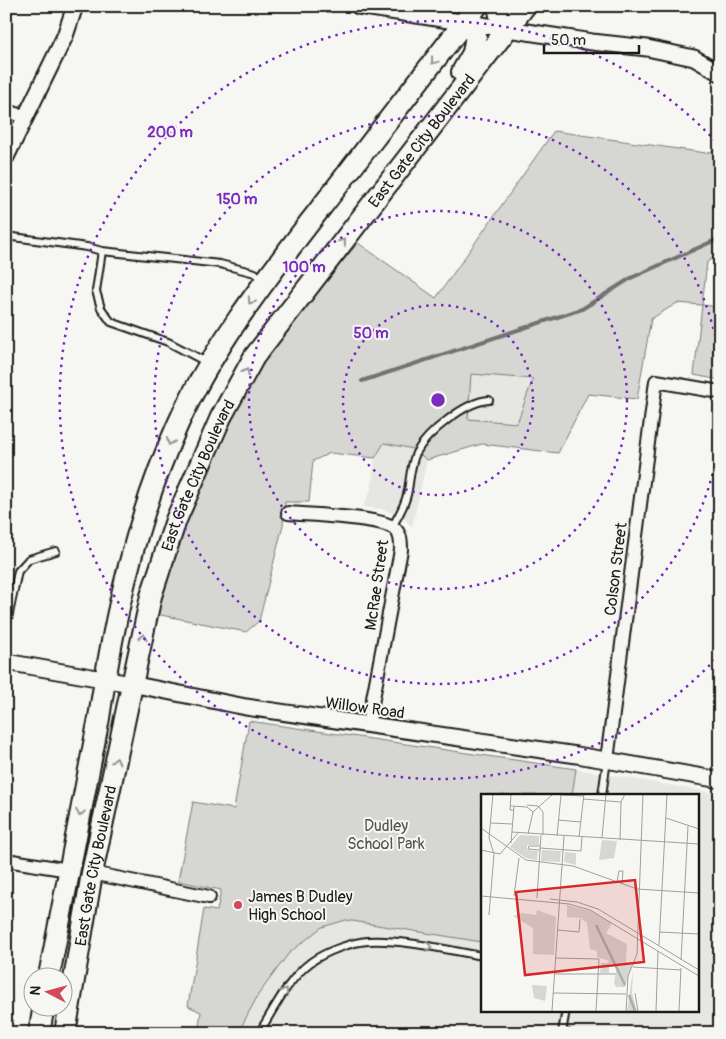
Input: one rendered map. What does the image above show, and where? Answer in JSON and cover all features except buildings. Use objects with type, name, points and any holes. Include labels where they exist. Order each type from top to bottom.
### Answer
[{"type":"main road","name":"East Gate City Boulevard","points":[[51,966],[99,718],[104,679],[125,579],[146,506],[178,423],[219,347],[264,282],[477,6]]},
{"type":"main road","points":[[498,6],[502,24],[507,29]]},
{"type":"main road","name":"East Gate City Boulevard","points":[[65,1033],[92,873],[151,596],[176,520],[221,417],[254,357],[525,6]]},
{"type":"main road","points":[[421,140],[473,53],[476,35],[464,22]]},
{"type":"main road","points":[[39,1033],[42,1016]]},
{"type":"street","points":[[6,157],[65,36],[75,6]]},
{"type":"street","points":[[358,6],[592,42],[647,48],[694,58],[720,73]]},
{"type":"street","points":[[6,110],[26,118]]},
{"type":"street","name":"Colson Street","points":[[607,760],[656,382],[720,392]]},
{"type":"street","name":"McRae Street","points":[[288,514],[376,522],[392,527],[399,534],[401,550],[368,725]]},
{"type":"street","name":"Willow Road","points":[[6,662],[246,707],[607,760],[720,780]]},
{"type":"street","points":[[6,860],[69,870]]},
{"type":"street","points":[[92,873],[209,897]]},
{"type":"lane","points":[[6,236],[87,247],[102,251],[220,264],[255,273],[264,282]]},
{"type":"lane","points":[[102,251],[96,291],[101,308],[111,322],[168,342],[210,364]]},
{"type":"lane","points":[[392,527],[407,497],[415,455],[421,446],[452,416],[480,400],[490,400]]},
{"type":"lane","points":[[6,628],[18,571],[29,559],[56,551]]},
{"type":"lane","points":[[602,794],[607,760]]},
{"type":"lane","points":[[259,1033],[289,985],[311,962],[334,949],[367,941],[390,942],[481,956]]},
{"type":"lane","points":[[566,1012],[562,1032],[569,1033]]},
{"type":"shaded area","points":[[471,374],[534,379],[517,423],[467,419]]},
{"type":"shaded area","points":[[384,443],[413,449],[427,460],[412,527],[405,519],[392,513],[382,509],[363,507],[371,490],[375,458]]},
{"type":"shaded area","name":"James B Dudley High School","points":[[576,769],[720,794],[720,1033],[198,1033],[219,899],[481,942],[481,1012],[698,1012],[698,794],[572,794]]},
{"type":"green space","points":[[554,131],[706,153],[720,148],[720,253],[707,262],[702,305],[677,303],[651,319],[637,399],[588,394],[558,453],[482,444],[427,460],[413,449],[384,443],[375,458],[330,453],[313,461],[309,502],[285,502],[283,525],[259,621],[246,632],[156,614],[170,560],[192,503],[231,421],[268,355],[358,243],[436,298]],"holes":[[[471,374],[533,379],[517,423],[468,419]]]},
{"type":"green space","points":[[702,305],[720,307],[720,380],[694,375]]},
{"type":"green space","name":"Dudley School Park","points":[[249,721],[576,769],[572,794],[481,794],[481,942],[346,920],[322,927],[289,953],[258,995],[238,1033],[198,1033],[201,1012],[188,1006],[204,909],[217,911],[221,890],[178,881],[193,802],[234,809]]},
{"type":"waterway","points":[[362,381],[582,309],[631,278],[720,238]]},
{"type":"place","name":"James B Dudley High School","points":[[238,905]]}]
